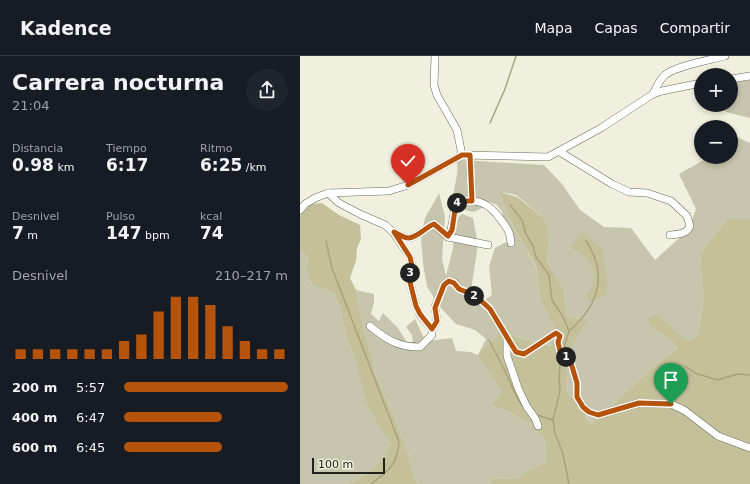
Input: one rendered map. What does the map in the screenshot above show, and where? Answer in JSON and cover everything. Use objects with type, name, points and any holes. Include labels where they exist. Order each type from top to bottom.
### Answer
[{"type":"street","points":[[435,56],[434,85],[437,95],[457,130],[462,155]]},
{"type":"street","points":[[653,94],[665,74],[673,70],[725,56]]},
{"type":"street","points":[[738,78],[750,76]]},
{"type":"street","points":[[300,210],[305,204],[328,193],[389,191],[408,185],[462,155],[548,157],[560,152],[601,128],[653,94],[694,84]]},
{"type":"street","points":[[560,152],[612,184],[629,192],[647,193],[670,201],[687,216],[690,226],[688,230],[681,234],[670,236]]},
{"type":"street","points":[[470,155],[472,201]]},
{"type":"street","points":[[328,193],[340,203],[408,238],[434,224],[448,236],[488,244]]},
{"type":"street","points":[[448,236],[452,230],[456,203],[472,201],[486,204],[494,210],[510,233],[511,243]]},
{"type":"street","points":[[394,232],[410,257],[412,266],[409,278],[416,306],[420,314],[432,329]]},
{"type":"street","points":[[370,326],[389,340],[402,346],[420,347],[432,335],[432,329],[437,321],[435,308],[444,285],[449,281],[454,283],[459,289],[476,296],[490,309],[516,352],[524,354],[556,333],[560,336],[558,342],[560,351],[571,363],[577,383],[577,397],[583,407],[589,412],[598,415],[639,403],[671,404],[684,410],[718,436],[750,448]]},
{"type":"street","points":[[507,338],[507,356],[518,388],[538,426]]},
{"type":"shaded area","points":[[750,79],[750,118],[726,112],[738,112],[738,80]]},
{"type":"shaded area","points":[[738,138],[750,143],[750,219],[727,219],[700,253],[703,303],[698,335],[688,341],[657,314],[653,329],[671,340],[678,348],[659,362],[590,425],[581,402],[568,395],[566,355],[588,318],[573,319],[567,315],[564,290],[547,261],[550,236],[544,218],[516,195],[498,191],[516,232],[536,266],[540,298],[559,338],[551,346],[501,332],[502,391],[490,405],[503,409],[531,424],[546,442],[546,462],[529,470],[516,479],[492,478],[490,484],[419,484],[414,476],[395,418],[375,374],[372,355],[364,331],[356,290],[374,294],[371,314],[379,321],[383,313],[398,328],[406,341],[413,345],[412,335],[406,327],[415,319],[427,341],[452,338],[456,351],[471,352],[478,355],[486,339],[475,330],[456,324],[441,308],[427,287],[423,263],[421,239],[425,218],[439,193],[445,217],[442,259],[446,276],[453,248],[455,220],[462,214],[473,218],[478,245],[471,290],[476,298],[483,301],[492,295],[489,266],[495,248],[508,241],[502,212],[497,205],[489,202],[473,212],[465,210],[455,204],[454,194],[458,168],[457,162],[461,160],[544,165],[562,184],[580,210],[604,227],[631,228],[655,260],[689,229],[696,209],[679,174],[697,164],[738,164]]},
{"type":"shaded area","points":[[498,191],[517,197],[544,218],[550,236],[547,261],[564,290],[567,315],[573,319],[589,318],[566,355],[568,395],[580,402],[590,425],[659,362],[678,348],[671,340],[653,329],[647,319],[657,314],[688,341],[698,335],[703,303],[700,253],[727,219],[750,219],[750,484],[490,484],[492,478],[516,479],[529,470],[546,462],[546,442],[531,424],[503,409],[490,405],[502,391],[478,355],[501,332],[550,346],[559,338],[540,298],[536,265],[516,232]]},
{"type":"shaded area","points":[[322,203],[339,215],[360,225],[361,239],[357,248],[356,261],[350,278],[356,290],[364,331],[372,355],[375,374],[395,418],[414,476],[419,484],[348,484],[369,473],[383,457],[391,443],[368,407],[357,365],[346,337],[341,310],[334,293],[313,286],[306,272],[308,257],[300,251],[300,215],[311,204]]},
{"type":"shaded area","points":[[582,232],[601,247],[607,276],[607,294],[590,302],[586,296],[595,281],[593,270],[580,252],[570,247]]},
{"type":"shaded area","points":[[300,251],[308,257],[306,272],[313,286],[334,293],[341,310],[346,337],[357,365],[373,416],[391,443],[383,457],[369,473],[348,484],[300,484]]},
{"type":"waterway","points":[[490,123],[505,89],[516,56]]},
{"type":"waterway","points":[[510,205],[522,220],[526,234],[533,246],[536,257],[549,275],[552,300],[563,317],[569,331],[563,350]]},
{"type":"waterway","points":[[326,241],[332,268],[399,442],[396,457],[391,467],[371,484]]},
{"type":"waterway","points":[[569,331],[587,311],[593,301],[597,289],[597,266],[586,241]]},
{"type":"waterway","points":[[489,340],[516,396],[524,408]]},
{"type":"waterway","points":[[561,356],[559,376],[560,391],[553,420],[555,433],[563,454],[569,484]]},
{"type":"waterway","points":[[685,366],[695,373],[717,380],[738,374],[750,375]]},
{"type":"waterway","points":[[537,415],[553,420]]},
{"type":"route","points":[[408,185],[462,155],[470,155],[472,201],[456,203],[452,230],[448,236],[434,224],[408,238],[394,232],[410,257],[412,266],[409,278],[416,306],[424,320],[432,329],[437,321],[435,308],[444,285],[449,281],[454,283],[459,289],[476,296],[490,309],[516,352],[520,354],[524,354],[556,333],[560,336],[558,342],[560,351],[571,363],[577,383],[577,397],[583,407],[589,412],[598,415],[639,403],[671,404]]}]
